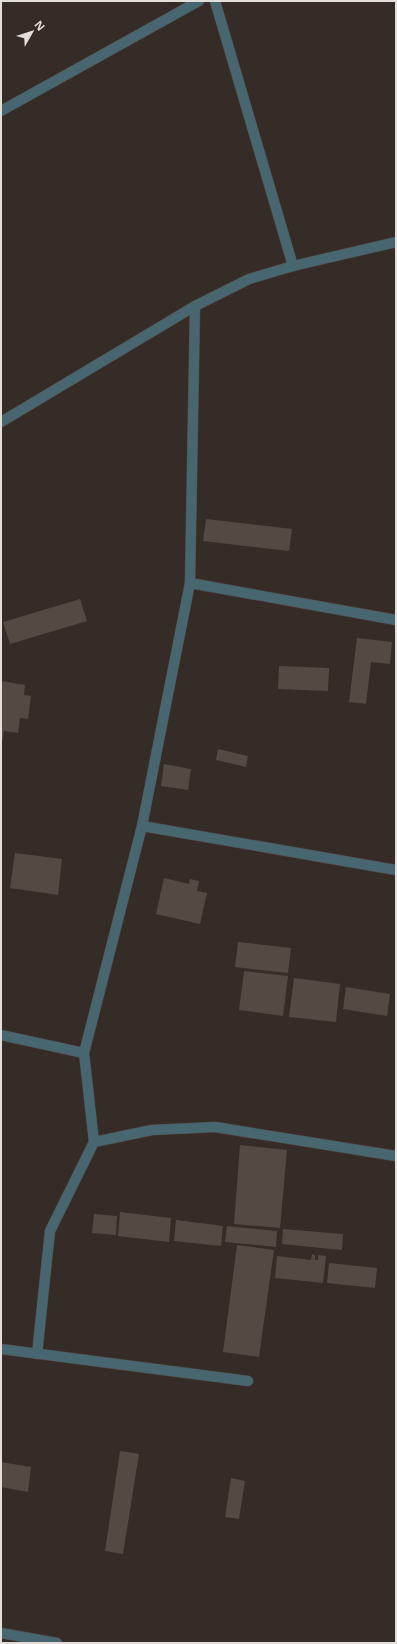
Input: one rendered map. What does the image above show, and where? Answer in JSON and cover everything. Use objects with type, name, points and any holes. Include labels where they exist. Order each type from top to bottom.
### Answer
[{"type":"street","points":[[1,111],[199,1]]},
{"type":"street","points":[[214,1],[293,266]]},
{"type":"street","points":[[1,422],[195,306],[249,279],[293,266],[396,242]]},
{"type":"street","points":[[37,1354],[50,1231],[94,1142],[84,1053],[142,826],[190,583],[195,306]]},
{"type":"street","points":[[190,583],[396,620]]},
{"type":"street","points":[[142,826],[396,870]]},
{"type":"street","points":[[1,1035],[84,1053]]},
{"type":"street","points":[[94,1142],[152,1130],[215,1127],[396,1156]]},
{"type":"street","points":[[1,1349],[248,1381]]},
{"type":"street","points":[[1,1633],[57,1643]]},
{"type":"building","points":[[206,519],[292,529],[289,551],[203,541]]},
{"type":"building","points":[[80,599],[87,621],[10,644],[3,622]]},
{"type":"building","points":[[357,638],[392,642],[390,664],[371,662],[366,704],[349,702]]},
{"type":"building","points":[[279,666],[329,668],[328,691],[278,689]]},
{"type":"building","points":[[1,681],[25,685],[24,695],[31,696],[28,719],[20,718],[18,733],[4,731],[2,744]]},
{"type":"building","points":[[218,749],[248,756],[246,767],[216,760]]},
{"type":"building","points":[[164,764],[191,769],[188,790],[161,786]]},
{"type":"building","points":[[15,853],[62,859],[58,895],[10,888]]},
{"type":"building","points":[[164,878],[189,884],[190,879],[199,881],[197,891],[207,893],[200,924],[156,914]]},
{"type":"building","points":[[238,942],[291,948],[288,973],[235,967]]},
{"type":"building","points":[[244,971],[288,976],[283,1016],[239,1010]]},
{"type":"building","points":[[294,978],[340,984],[336,1022],[289,1017]]},
{"type":"building","points":[[346,987],[390,994],[387,1016],[343,1009]]},
{"type":"building","points":[[240,1145],[287,1150],[280,1228],[234,1224]]},
{"type":"building","points":[[120,1212],[171,1218],[169,1242],[118,1236]]},
{"type":"building","points":[[94,1214],[117,1216],[116,1235],[92,1233]]},
{"type":"building","points":[[176,1220],[223,1226],[221,1246],[174,1241]]},
{"type":"building","points":[[227,1226],[277,1231],[276,1247],[225,1242]]},
{"type":"building","points":[[283,1229],[343,1234],[342,1250],[282,1244]]},
{"type":"building","points":[[237,1245],[274,1250],[259,1357],[223,1352]]},
{"type":"building","points":[[312,1254],[315,1255],[315,1260],[318,1260],[318,1255],[326,1256],[323,1283],[275,1278],[277,1256],[311,1260]]},
{"type":"building","points":[[329,1263],[377,1268],[375,1288],[327,1283]]},
{"type":"building","points":[[120,1451],[139,1454],[123,1554],[105,1551]]},
{"type":"building","points":[[1,1462],[31,1467],[28,1492],[1,1487]]},
{"type":"building","points":[[231,1478],[245,1481],[239,1519],[225,1517]]}]
